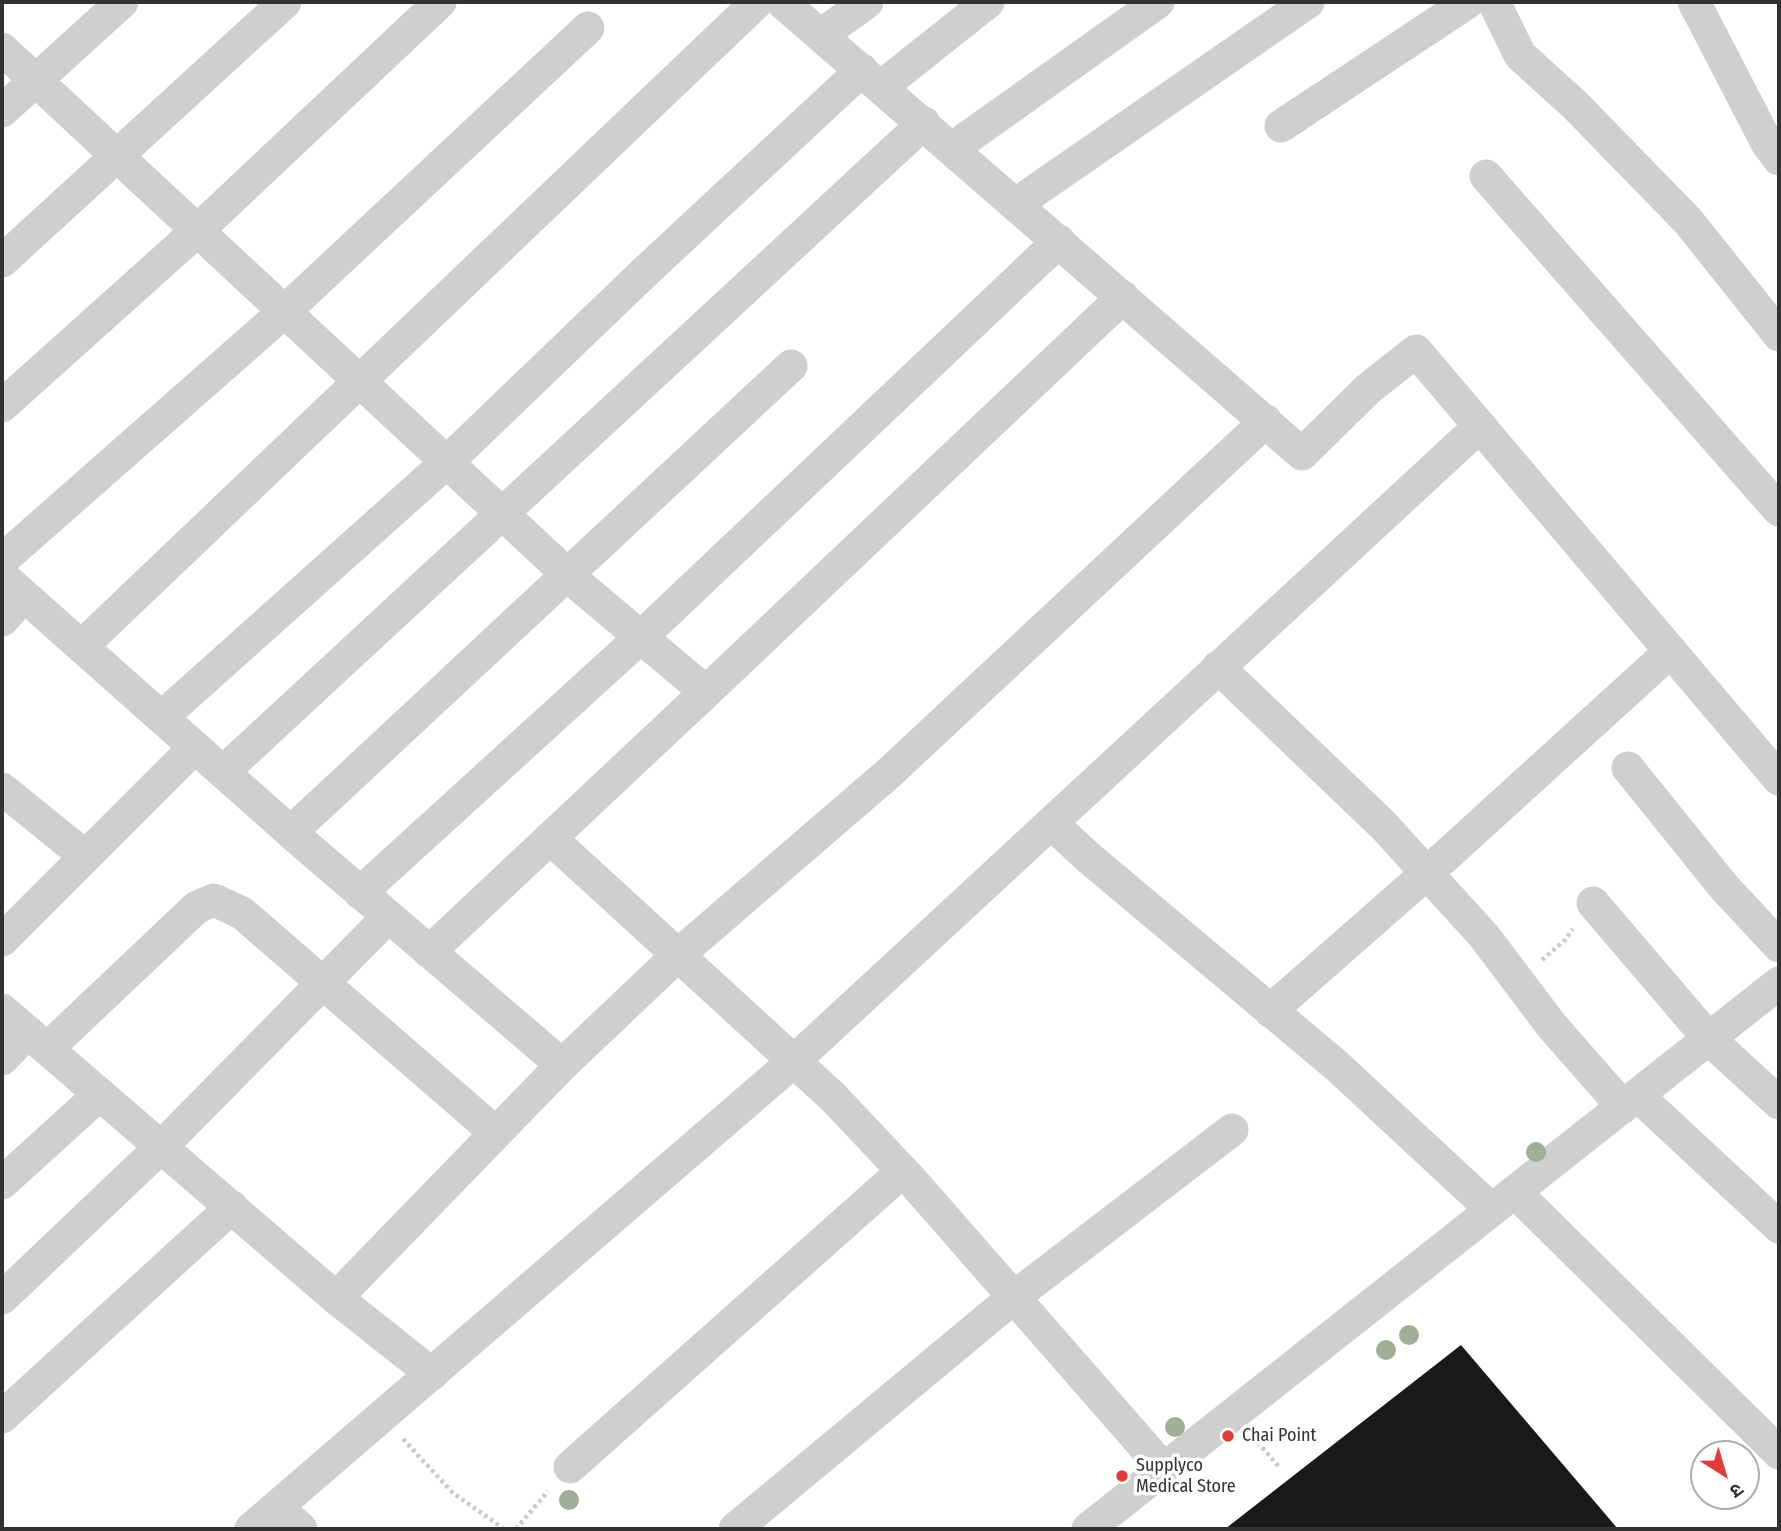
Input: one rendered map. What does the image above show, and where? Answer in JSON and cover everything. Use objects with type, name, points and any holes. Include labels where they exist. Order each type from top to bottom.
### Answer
[{"type":"street","points":[[2,110],[122,2]]},
{"type":"street","points":[[2,261],[285,2]]},
{"type":"street","points":[[2,406],[198,230],[440,2]]},
{"type":"street","points":[[82,646],[757,2]]},
{"type":"street","points":[[782,2],[1303,454],[1367,389],[1416,351],[1779,779]]},
{"type":"street","points":[[821,34],[867,2]]},
{"type":"street","points":[[162,717],[447,462],[647,270],[872,78],[988,2]]},
{"type":"street","points":[[953,148],[1158,2]]},
{"type":"street","points":[[1016,204],[1308,2]]},
{"type":"street","points":[[1281,127],[1468,2]]},
{"type":"street","points":[[1494,2],[1520,55],[1575,105],[1688,221],[1779,335]]},
{"type":"street","points":[[1694,2],[1767,143],[1779,159]]},
{"type":"street","points":[[2,560],[285,311],[589,28]]},
{"type":"street","points":[[2,49],[567,574],[706,692]]},
{"type":"street","points":[[223,772],[924,123]]},
{"type":"street","points":[[1486,176],[1779,510]]},
{"type":"street","points":[[360,893],[641,637],[1059,241]]},
{"type":"street","points":[[429,952],[1123,297]]},
{"type":"street","points":[[291,832],[791,366]]},
{"type":"street","points":[[336,1298],[562,1065],[678,955],[889,773],[1266,421]]},
{"type":"street","points":[[251,1529],[794,1061],[1480,426]]},
{"type":"street","points":[[2,620],[13,586],[360,893],[562,1065]]},
{"type":"street","points":[[1270,1011],[1427,873],[1671,651]]},
{"type":"street","points":[[1218,667],[1384,826],[1484,936],[1552,1026],[1630,1101],[1779,1227]]},
{"type":"street","points":[[2,940],[195,747]]},
{"type":"street","points":[[1628,768],[1724,887],[1779,946]]},
{"type":"street","points":[[2,789],[85,856]]},
{"type":"street","points":[[1051,822],[1089,858],[1270,1011],[1504,1201],[1779,1453]]},
{"type":"street","points":[[550,838],[833,1097],[903,1171],[1164,1469]]},
{"type":"street","points":[[2,1059],[37,1041],[197,907],[214,900],[242,913],[496,1133]]},
{"type":"street","points":[[1593,903],[1709,1039],[1779,1103]]},
{"type":"street","points":[[2,1298],[161,1147],[388,917]]},
{"type":"street","points":[[1088,1529],[1779,983]]},
{"type":"street","points":[[2,1010],[336,1298],[432,1374]]},
{"type":"street","points":[[2,1184],[100,1094]]},
{"type":"street","points":[[735,1529],[1014,1297],[1233,1130]]},
{"type":"street","points":[[569,1467],[903,1171]]},
{"type":"street","points":[[2,1418],[232,1207]]},
{"type":"street","points":[[277,1507],[301,1529]]},
{"type":"path","points":[[1518,981],[1565,940],[1593,903]]},
{"type":"path","points":[[383,1416],[453,1493],[504,1529]]},
{"type":"path","points":[[516,1529],[569,1467]]},
{"type":"building","points":[[1461,1345],[1618,1529],[1225,1529]]},
{"type":"place","name":"Chai Point","points":[[1228,1436]]},
{"type":"place","name":"Supplyco Medical Store","points":[[1122,1476]]}]
